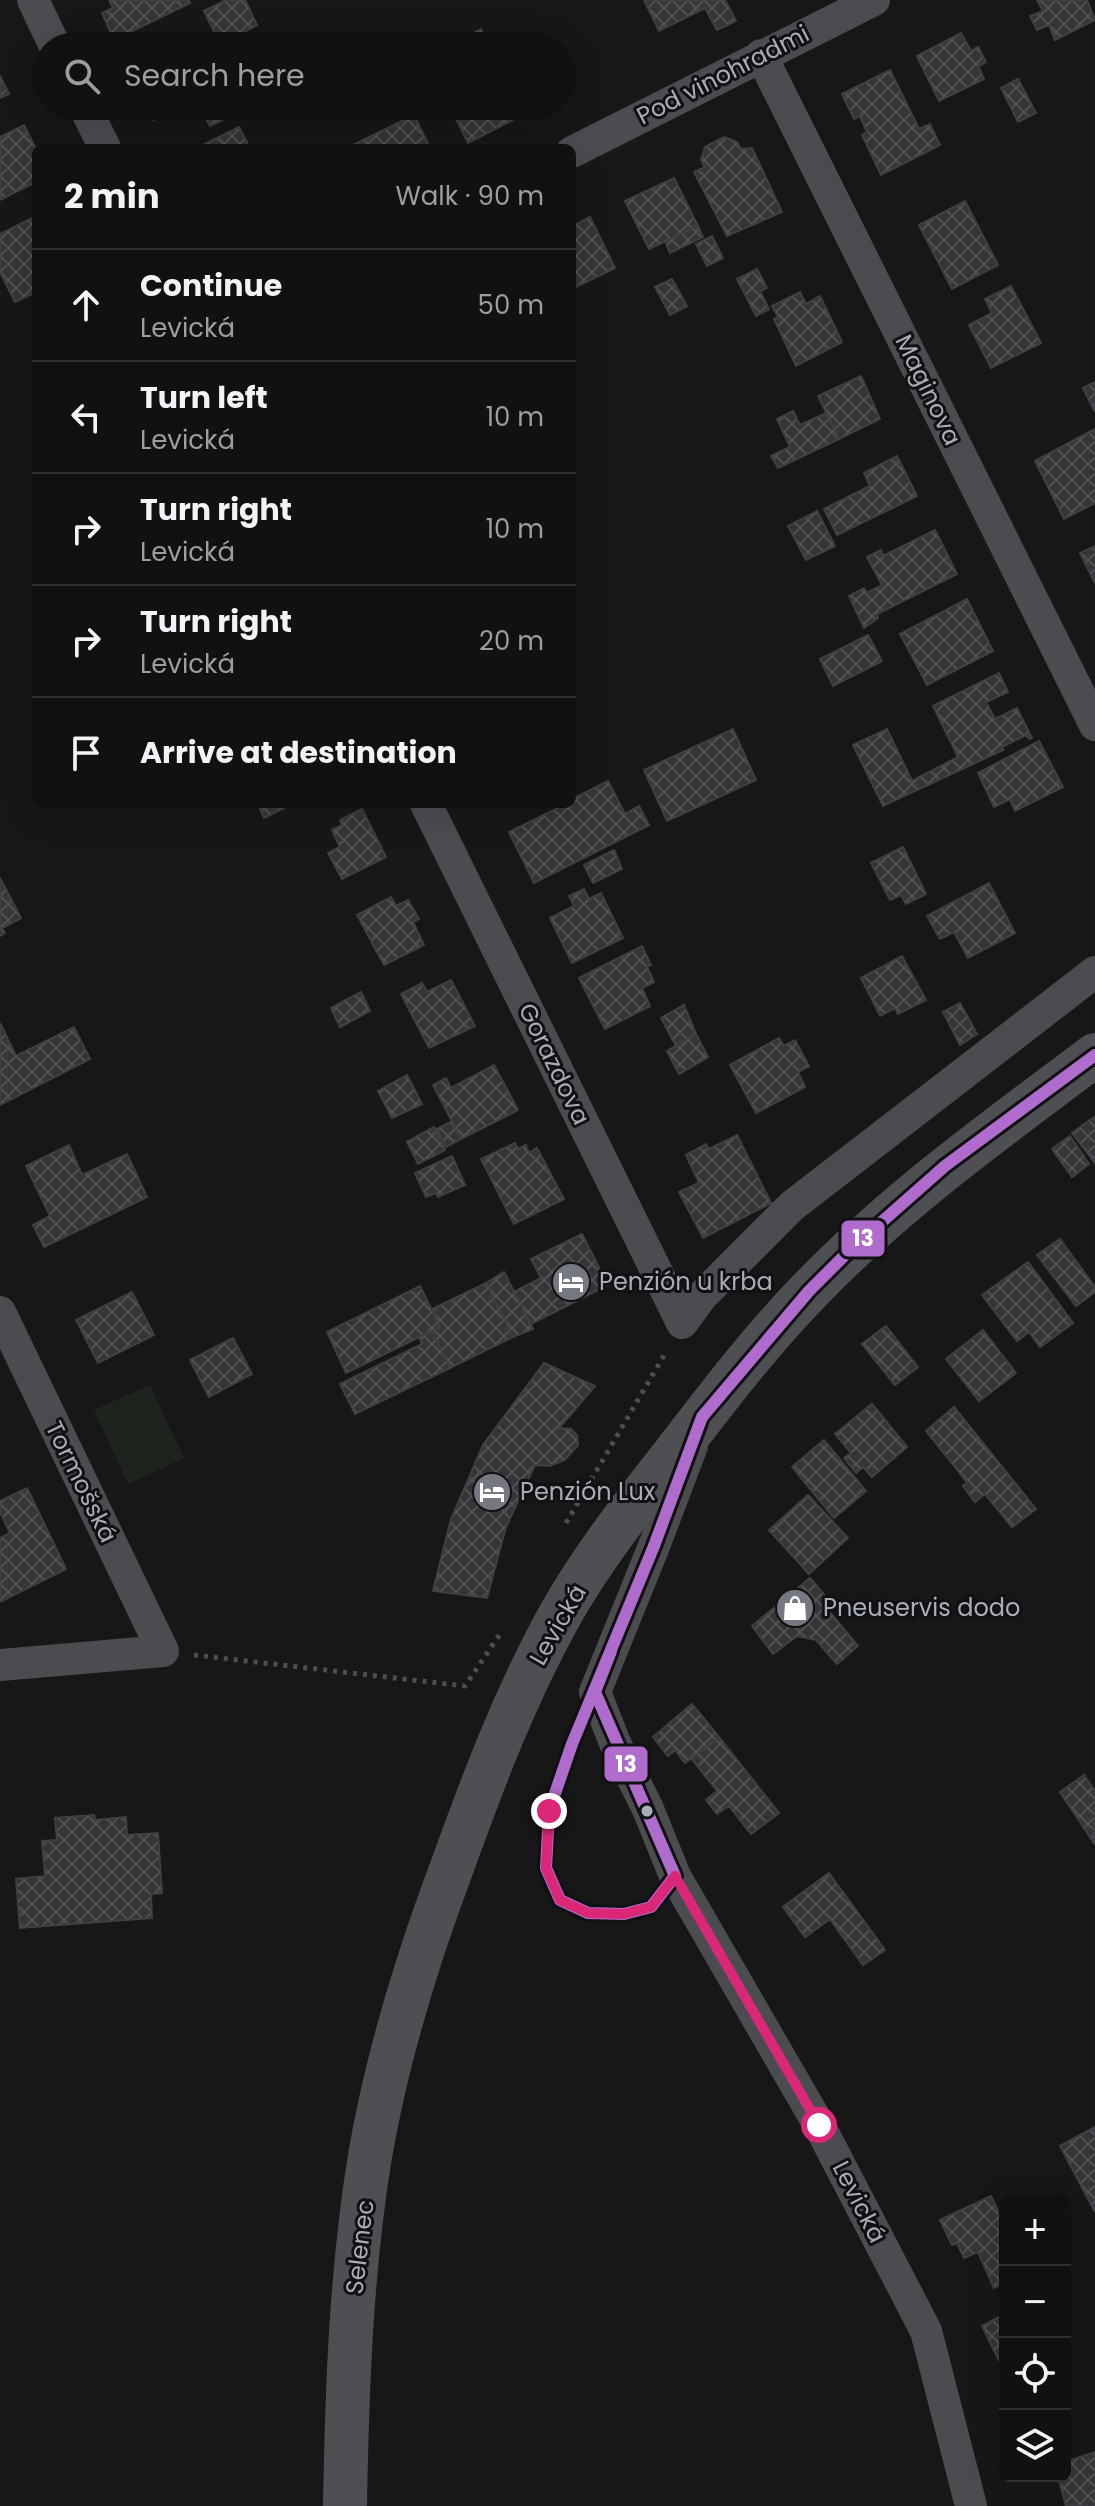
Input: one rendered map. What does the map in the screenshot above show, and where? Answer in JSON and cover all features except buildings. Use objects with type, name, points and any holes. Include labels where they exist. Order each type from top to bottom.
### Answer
[{"type":"main road","name":"Levická","points":[[409,1992],[428,1929],[482,1782],[518,1696],[562,1611],[628,1513],[702,1417],[809,1291],[851,1249],[945,1166],[1095,1055]]},
{"type":"main road","name":"Selenec","points":[[345,2506],[347,2384],[353,2300],[369,2170],[409,1992]]},
{"type":"street","points":[[33,0],[48,32]]},
{"type":"street","name":"Pod vinohradmi","points":[[576,150],[874,0]]},
{"type":"street","name":"Maginova","points":[[761,55],[1095,725]]},
{"type":"street","points":[[91,120],[103,144]]},
{"type":"street","name":"Gorazdova","points":[[428,808],[682,1323]]},
{"type":"street","points":[[682,1323],[702,1296],[792,1206],[1095,972]]},
{"type":"street","name":"Tormošská","points":[[0,1312],[163,1651]]},
{"type":"street","name":"Levická","points":[[702,1417],[595,1692],[675,1876],[819,2125],[926,2331],[971,2506]]},
{"type":"street","points":[[0,1665],[163,1651]]},
{"type":"lane","name":"Levická","points":[[595,1692],[572,1744],[549,1811],[546,1868],[560,1900],[588,1913],[624,1914],[651,1907],[675,1876]]},
{"type":"path","points":[[563,1529],[682,1323]]},
{"type":"path","points":[[163,1651],[465,1686],[507,1623]]},
{"type":"shaded area","points":[[150,1385],[184,1458],[128,1484],[94,1410]]},
{"type":"transit line","name":"13","points":[[675,1876],[651,1907],[624,1914],[588,1913],[560,1900],[546,1868],[549,1811],[572,1744],[654,1546],[702,1417],[809,1291],[851,1249],[945,1166],[1095,1055]]},
{"type":"transit line","name":"13","points":[[611,1651],[595,1692],[675,1876]]},
{"type":"place","name":"Penzión u krba","points":[[571,1282]]},
{"type":"place","name":"Penzión Lux","points":[[492,1492]]},
{"type":"place","name":"Pneuservis dodo","points":[[795,1608]]},
{"type":"route","points":[[549,1811],[546,1868],[560,1900],[588,1913],[624,1914],[651,1907],[675,1876],[819,2125]]}]
